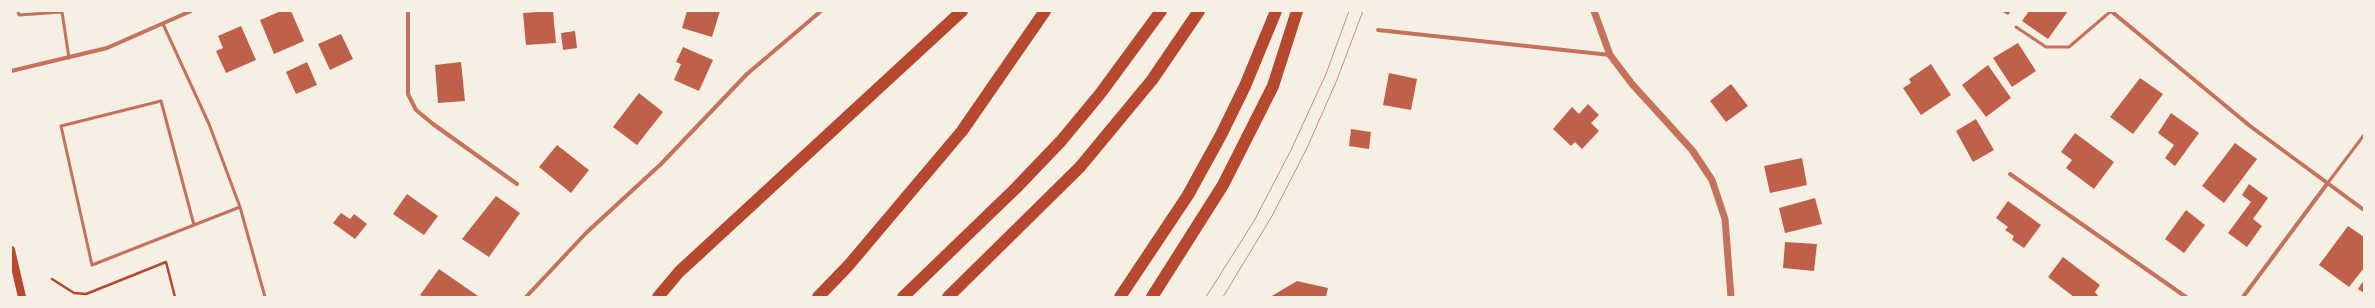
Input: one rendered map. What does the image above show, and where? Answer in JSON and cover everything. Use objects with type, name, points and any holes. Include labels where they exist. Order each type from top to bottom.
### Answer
[{"type":"highway","points":[[658,297],[679,272],[962,11]]},
{"type":"highway","points":[[818,297],[848,266],[962,131],[1045,11]]},
{"type":"highway","points":[[903,297],[1016,188],[1061,141],[1100,94],[1161,11]]},
{"type":"highway","points":[[948,297],[1080,167],[1152,80],[1198,11]]},
{"type":"highway","points":[[1120,297],[1188,195],[1221,135],[1245,86],[1276,11]]},
{"type":"highway","points":[[1152,297],[1227,178],[1273,86],[1297,11]]},
{"type":"main road","points":[[11,250],[22,297]]},
{"type":"street","points":[[11,72],[107,48],[191,11]]},
{"type":"street","points":[[408,11],[408,94],[416,110],[433,124],[518,184]]},
{"type":"street","points":[[526,297],[586,232],[661,164],[747,74],[821,11]]},
{"type":"street","points":[[1594,11],[1610,55],[1632,84],[1692,150],[1712,180],[1725,219],[1730,297]]},
{"type":"street","points":[[2111,11],[2250,126],[2364,210]]},
{"type":"street","points":[[1378,30],[1610,55]]},
{"type":"street","points":[[2010,174],[2186,297]]},
{"type":"street","points":[[2243,297],[2327,184]]},
{"type":"lane","points":[[18,11],[19,15],[62,12],[69,58]]},
{"type":"lane","points":[[2016,27],[2046,47],[2069,47],[2111,11]]},
{"type":"lane","points":[[163,24],[209,124],[240,207],[265,297]]},
{"type":"lane","points":[[194,224],[161,101],[61,126],[92,264],[240,207]]},
{"type":"lane","points":[[2327,184],[2364,135]]},
{"type":"path","points":[[52,280],[74,293],[86,294],[166,262],[175,297]]},
{"type":"building","points":[[281,11],[291,11],[304,41],[274,54],[260,20]]},
{"type":"building","points":[[553,11],[556,43],[526,45],[523,13]]},
{"type":"building","points":[[687,11],[720,11],[712,37],[682,28]]},
{"type":"building","points":[[2001,11],[2011,11],[2008,15]]},
{"type":"building","points":[[2029,11],[2068,11],[2048,39],[2022,21]]},
{"type":"building","points":[[241,26],[256,60],[226,73],[216,51],[223,48],[218,36]]},
{"type":"building","points":[[575,31],[577,48],[563,50],[561,33]]},
{"type":"building","points":[[341,34],[353,59],[330,70],[318,44]]},
{"type":"building","points":[[2018,43],[2036,71],[2012,87],[1993,58]]},
{"type":"building","points":[[683,47],[713,60],[699,91],[674,80],[681,64],[676,62]]},
{"type":"building","points":[[307,62],[317,85],[296,94],[286,72]]},
{"type":"building","points":[[461,62],[465,101],[438,103],[435,65]]},
{"type":"building","points":[[1931,64],[1951,95],[1921,115],[1903,88],[1911,83],[1909,79]]},
{"type":"building","points":[[1988,65],[2011,98],[1986,117],[1962,85]]},
{"type":"building","points":[[1389,73],[1417,79],[1411,110],[1383,105]]},
{"type":"building","points":[[2140,78],[2163,94],[2133,134],[2110,117]]},
{"type":"building","points":[[1731,84],[1748,106],[1726,122],[1710,101]]},
{"type":"building","points":[[639,93],[663,112],[637,145],[613,127]]},
{"type":"building","points":[[1588,104],[1599,115],[1591,123],[1599,131],[1582,149],[1575,142],[1571,146],[1553,129],[1572,107],[1579,114]]},
{"type":"building","points":[[2171,113],[2199,133],[2175,166],[2165,158],[2174,145],[2158,133]]},
{"type":"building","points":[[1976,119],[1994,150],[1973,162],[1956,131]]},
{"type":"building","points":[[1351,129],[1371,132],[1369,149],[1349,146]]},
{"type":"building","points":[[2075,133],[2114,162],[2094,189],[2066,168],[2072,160],[2061,152]]},
{"type":"building","points":[[2235,143],[2257,159],[2224,203],[2202,186]]},
{"type":"building","points":[[557,145],[589,170],[571,193],[539,167]]},
{"type":"building","points":[[1802,158],[1807,185],[1770,193],[1764,166]]},
{"type":"building","points":[[2249,184],[2268,198],[2253,219],[2262,226],[2247,247],[2228,233],[2251,202],[2242,195]]},
{"type":"building","points":[[407,194],[438,216],[424,235],[393,214]]},
{"type":"building","points":[[496,196],[520,213],[489,257],[462,239]]},
{"type":"building","points":[[1815,198],[1822,224],[1785,233],[1779,208]]},
{"type":"building","points":[[2008,201],[2041,225],[2024,248],[2012,240],[2014,236],[2005,230],[2008,227],[1996,218]]},
{"type":"building","points":[[2186,210],[2205,225],[2184,253],[2165,239]]},
{"type":"building","points":[[341,213],[350,219],[354,214],[367,224],[355,239],[333,223]]},
{"type":"building","points":[[2348,226],[2364,237],[2364,268],[2349,287],[2319,265]]},
{"type":"building","points":[[1785,242],[1817,244],[1814,271],[1783,268]]},
{"type":"building","points":[[2063,257],[2100,285],[2095,292],[2099,297],[2074,297],[2048,277]]},
{"type":"building","points":[[439,269],[478,296],[423,297],[420,295]]},
{"type":"building","points":[[2364,280],[2364,293],[2358,289]]},
{"type":"building","points":[[1297,281],[1328,288],[1326,297],[1270,297]]},
{"type":"tram line","points":[[1206,297],[1254,221],[1291,150],[1326,74],[1349,11]]},
{"type":"tram line","points":[[1223,297],[1272,216],[1307,148],[1336,82],[1363,11]]}]
